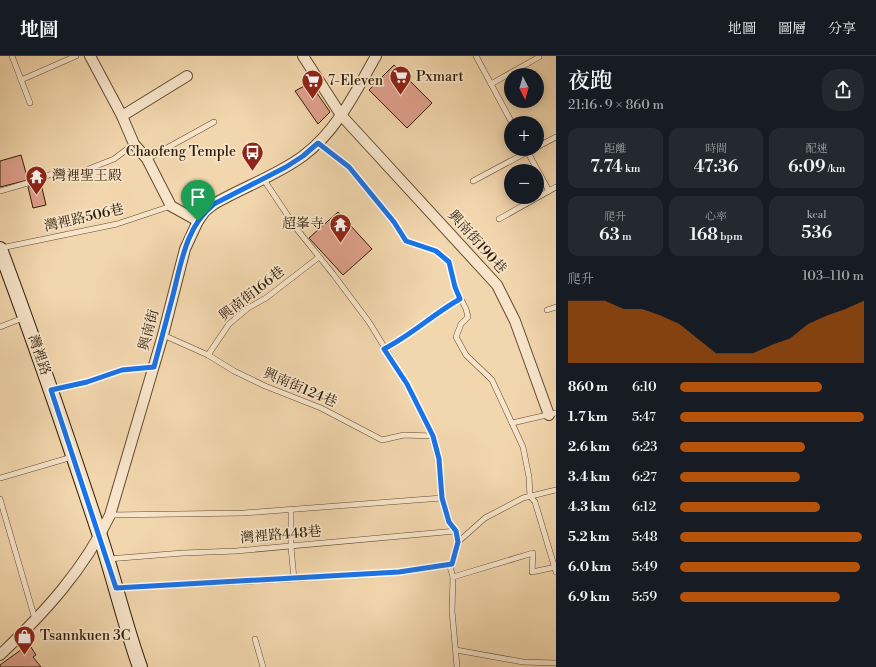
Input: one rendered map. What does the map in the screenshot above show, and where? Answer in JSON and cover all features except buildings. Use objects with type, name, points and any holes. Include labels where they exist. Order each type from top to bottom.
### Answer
[{"type":"street","points":[[90,56],[122,116],[134,144],[147,159],[171,206],[198,221]]},
{"type":"street","name":"興南街190巷","points":[[303,56],[341,115],[497,285],[515,320],[552,414]]},
{"type":"street","name":"興南街","points":[[0,654],[55,600],[100,537],[110,515],[154,367],[185,249],[198,221],[205,211],[214,204],[264,180],[303,156],[318,143],[341,115],[376,56]]},
{"type":"street","points":[[122,116],[187,76]]},
{"type":"street","name":"灣裡路","points":[[0,249],[26,317],[51,390],[100,537],[140,667]]},
{"type":"lane","points":[[12,56],[30,103]]},
{"type":"lane","points":[[22,80],[76,56]]},
{"type":"lane","points":[[476,56],[508,116]]},
{"type":"lane","points":[[491,84],[539,57]]},
{"type":"lane","points":[[147,159],[214,122]]},
{"type":"lane","points":[[544,143],[556,137]]},
{"type":"lane","points":[[318,143],[349,167],[394,222],[406,241],[436,251],[449,262],[455,287],[466,309],[468,317],[461,324],[456,337],[466,355],[492,380],[523,447],[529,477],[530,496],[535,502],[556,569],[532,572],[533,554],[453,577]]},
{"type":"lane","points":[[0,191],[32,182],[54,173],[81,172],[114,160],[134,144]]},
{"type":"lane","points":[[473,181],[517,156]]},
{"type":"lane","points":[[530,156],[549,191]]},
{"type":"lane","points":[[264,180],[319,257],[334,274],[369,322],[384,349],[407,384],[433,436],[439,459],[442,498],[449,522],[456,531],[458,542],[450,567],[453,577],[452,611],[457,667]]},
{"type":"lane","points":[[499,219],[556,188]]},
{"type":"lane","name":"灣裡路506巷","points":[[0,249],[117,224],[171,206]]},
{"type":"lane","name":"興南街166巷","points":[[208,355],[229,324],[248,308],[266,298],[319,257]]},
{"type":"lane","points":[[384,349],[419,328],[440,310],[460,299]]},
{"type":"lane","points":[[547,310],[556,307]]},
{"type":"lane","points":[[0,327],[26,317]]},
{"type":"lane","name":"興南街124巷","points":[[163,334],[208,355],[240,374],[294,398],[321,408],[382,440],[404,435],[433,436]]},
{"type":"lane","points":[[51,390],[87,382],[122,370],[154,367]]},
{"type":"lane","points":[[512,423],[552,414]]},
{"type":"lane","points":[[0,478],[73,456]]},
{"type":"lane","points":[[458,542],[485,518],[523,498],[556,490]]},
{"type":"lane","points":[[110,515],[244,513],[442,498]]},
{"type":"lane","points":[[0,499],[36,620]]},
{"type":"lane","points":[[291,510],[291,547],[294,579]]},
{"type":"lane","name":"灣裡路448巷","points":[[107,559],[291,547],[456,531]]},
{"type":"lane","points":[[116,588],[399,572],[452,564]]},
{"type":"lane","points":[[255,639],[263,667]]},
{"type":"lane","points":[[456,650],[523,662],[556,664]]},
{"type":"place","name":"Pxmart","points":[[401,96]]},
{"type":"place","name":"7-Eleven","points":[[313,100]]},
{"type":"place","name":"Chaofeng Temple","points":[[252,172]]},
{"type":"place","name":"灣裡聖王殿","points":[[37,196]]},
{"type":"place","name":"超峯寺","points":[[340,244]]},
{"type":"place","name":"Tsannkuen 3C","points":[[24,656]]},
{"type":"route","points":[[318,143],[349,167],[394,222],[406,241],[436,251],[449,262],[455,287],[460,299],[440,310],[419,328],[384,349],[407,384],[433,436],[439,459],[442,498],[449,522],[456,531],[458,542],[452,564],[399,572],[116,588],[51,390],[87,382],[122,370],[154,367],[185,249],[198,221],[205,211],[214,204],[264,180],[303,156],[318,143]]}]
